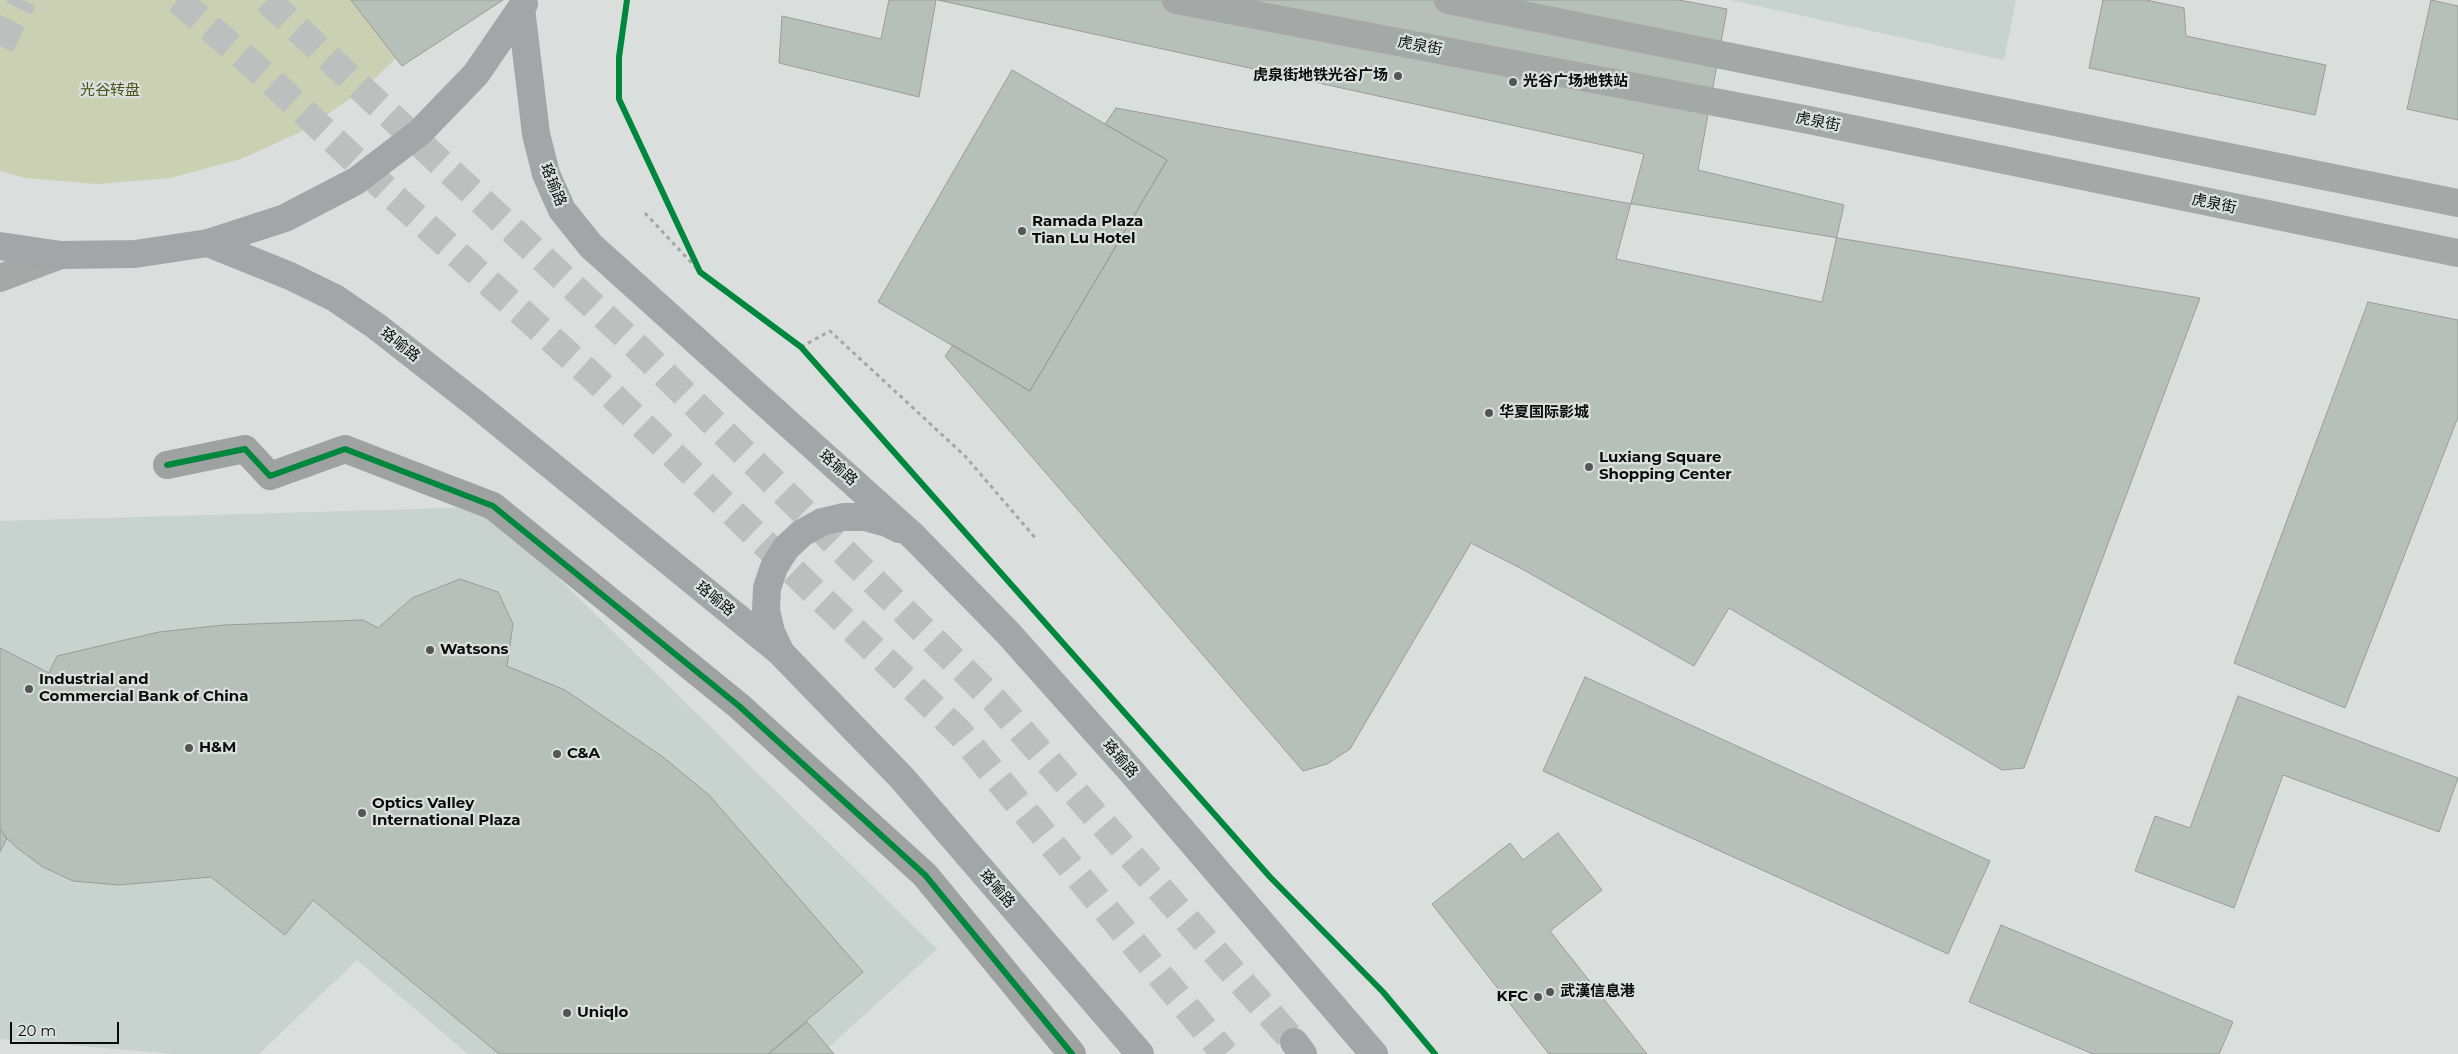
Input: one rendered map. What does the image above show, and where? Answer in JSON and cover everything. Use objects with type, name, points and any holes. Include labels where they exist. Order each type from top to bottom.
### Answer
[{"type":"highway","points":[[0,246],[61,255],[135,254],[208,243],[285,218],[356,181],[420,132],[476,74],[523,4]]},
{"type":"highway","name":"珞瑜路","points":[[523,4],[536,134],[546,174],[562,210],[591,246],[914,536],[1008,633],[1374,1054]]},
{"type":"highway","name":"珞喻路","points":[[208,243],[290,276],[335,298],[376,326],[477,405],[780,652],[902,778],[1140,1054]]},
{"type":"highway","points":[[780,652],[770,632],[767,588],[774,567],[786,548],[802,533],[822,522],[843,517],[865,517],[887,523],[914,536]]},
{"type":"main road","name":"虎泉街","points":[[1176,0],[1804,119],[2458,253]]},
{"type":"main road","points":[[1448,0],[2458,203]]},
{"type":"main road","points":[[0,278],[61,255]]},
{"type":"main road","points":[[167,465],[245,448],[270,476],[345,449],[493,506],[739,706],[925,875],[1072,1054]]},
{"type":"path","points":[[645,213],[700,272]]},
{"type":"path","points":[[801,348],[830,332],[966,456],[1037,540]]},
{"type":"shaded area","points":[[1730,0],[2016,0],[2004,60]]},
{"type":"shaded area","name":"Optics Valley International Plaza","points":[[486,507],[937,949],[821,1054],[468,1054],[357,960],[259,1054],[174,1054],[0,1039],[0,521]]},
{"type":"green space","name":"光谷转盘","points":[[0,0],[444,0],[418,37],[366,87],[307,129],[241,159],[170,178],[97,184],[25,178],[0,171]]},
{"type":"building","points":[[351,0],[503,0],[402,66]]},
{"type":"building","points":[[889,0],[936,0],[919,97],[779,63],[782,16],[881,39]]},
{"type":"building","name":"光谷广场地铁站","points":[[938,0],[1679,0],[1727,9],[1698,170],[1844,205],[1822,302],[1616,259],[1644,154]]},
{"type":"building","points":[[2103,0],[2146,0],[2184,8],[2186,36],[2326,65],[2315,115],[2089,68]]},
{"type":"building","points":[[2431,0],[2458,6],[2458,120],[2407,109]]},
{"type":"building","name":"Ramada Plaza Tian Lu Hotel","points":[[1012,70],[1167,160],[1030,391],[878,302]]},
{"type":"building","name":"Luxiang Square Shopping Center","points":[[1116,108],[1615,201],[2200,298],[2024,768],[2002,770],[1729,608],[1694,666],[1522,569],[1471,543],[1350,749],[1327,764],[1303,771],[945,356],[953,345],[1030,391],[1167,160],[1105,124]]},
{"type":"building","points":[[2368,302],[2458,320],[2458,417],[2345,708],[2234,663]]},
{"type":"building","name":"Optics Valley International Plaza","points":[[460,579],[498,592],[513,624],[507,666],[565,690],[663,757],[709,795],[863,972],[768,1054],[499,1054],[313,900],[285,935],[211,877],[119,885],[73,881],[43,867],[17,848],[0,832],[0,648],[49,673],[57,656],[159,632],[224,625],[363,620],[378,628],[412,598]]},
{"type":"building","points":[[1585,677],[1990,861],[1948,954],[1543,771]]},
{"type":"building","points":[[2238,696],[2458,778],[2439,832],[2283,775],[2234,908],[2135,871],[2155,816],[2190,828]]},
{"type":"building","points":[[0,829],[7,838],[0,852]]},
{"type":"building","name":"武漢信息港","points":[[1558,833],[1602,890],[1550,931],[1647,1054],[1549,1054],[1432,904],[1510,843],[1523,860]]},
{"type":"building","points":[[2001,925],[2233,1022],[2219,1054],[2093,1054],[1969,1002]]},
{"type":"building","points":[[807,1022],[834,1054],[768,1054]]},
{"type":"tunnel","points":[[0,46],[23,0]]},
{"type":"tunnel","points":[[178,0],[268,78],[393,196],[593,377],[960,733],[1225,1054]]},
{"type":"tunnel","points":[[267,0],[635,345],[996,702],[1294,1042]]},
{"type":"cycle path","points":[[627,0],[619,57],[619,99],[700,272],[801,347],[1270,877],[1383,992],[1435,1054]]},
{"type":"cycle path","points":[[167,465],[245,449],[270,476],[345,449],[493,506],[739,706],[925,875],[1072,1054]]},
{"type":"place","name":"虎泉街地铁光谷广场","points":[[1398,76]]},
{"type":"place","name":"光谷广场地铁站","points":[[1513,82]]},
{"type":"place","name":"Ramada Plaza Tian Lu Hotel","points":[[1022,231]]},
{"type":"place","name":"华夏国际影城","points":[[1489,413]]},
{"type":"place","name":"Luxiang Square Shopping Center","points":[[1589,467]]},
{"type":"place","name":"Watsons","points":[[430,650]]},
{"type":"place","name":"Industrial and Commercial Bank of China","points":[[29,689]]},
{"type":"place","name":"H&M","points":[[189,748]]},
{"type":"place","name":"C&A","points":[[557,754]]},
{"type":"place","name":"Optics Valley International Plaza","points":[[362,813]]},
{"type":"place","name":"武漢信息港","points":[[1550,992]]},
{"type":"place","name":"KFC","points":[[1538,997]]},
{"type":"place","name":"Uniqlo","points":[[567,1013]]}]
